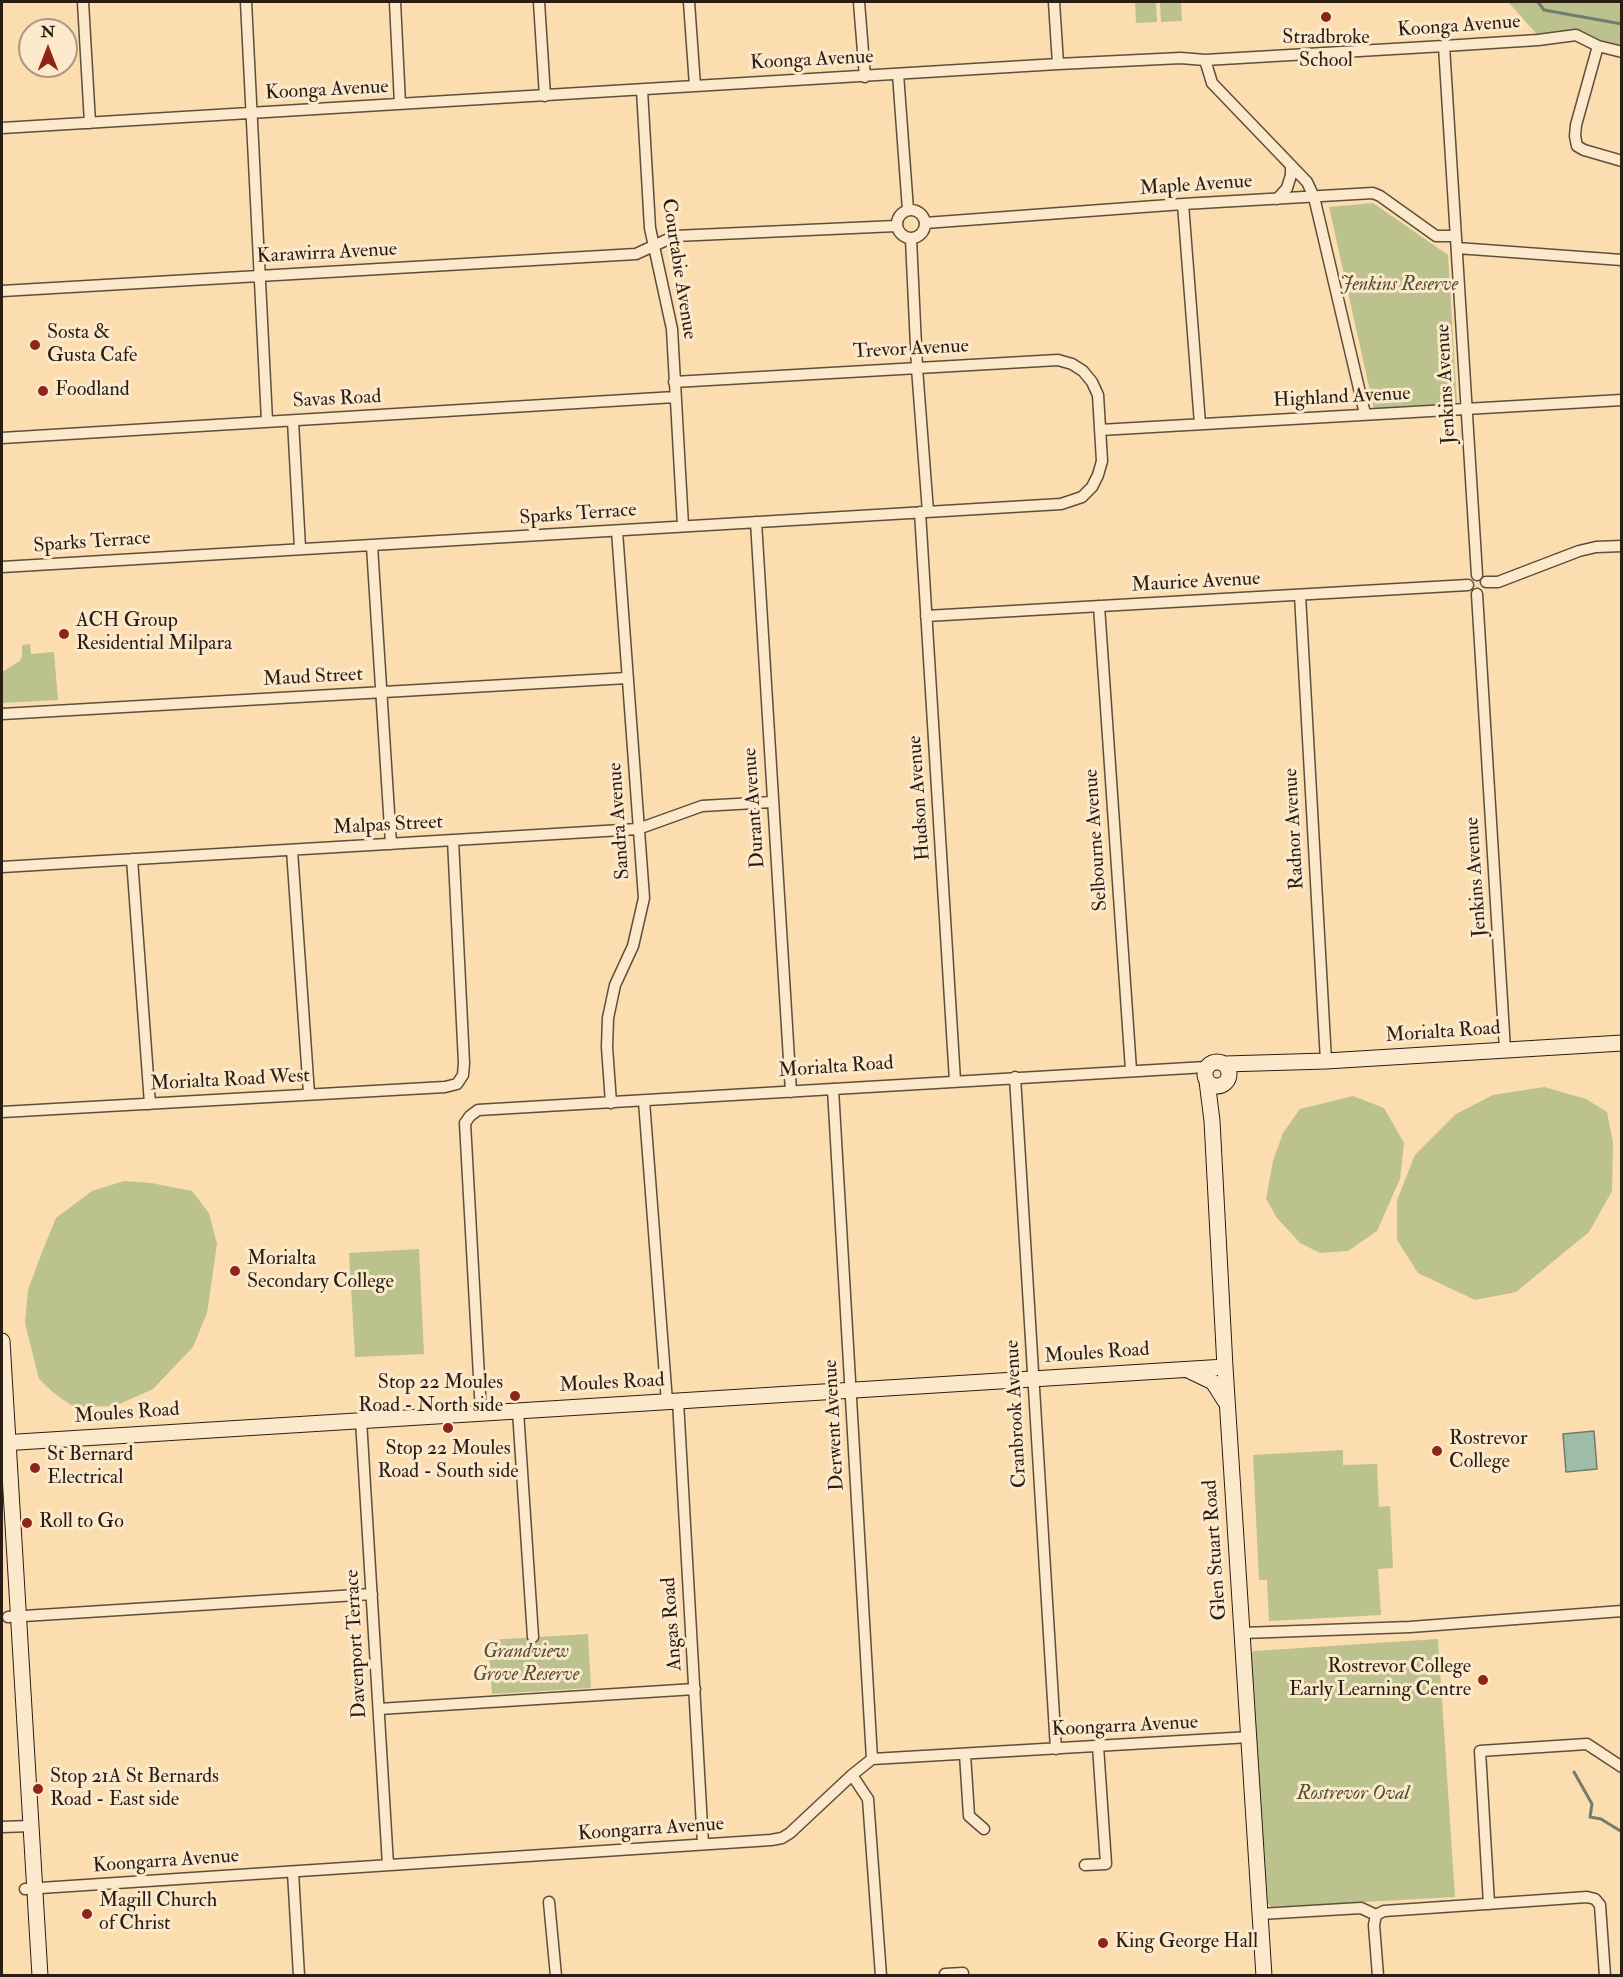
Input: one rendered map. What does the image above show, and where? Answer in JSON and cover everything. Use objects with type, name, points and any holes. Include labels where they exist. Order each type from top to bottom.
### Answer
[{"type":"main road","name":"Morialta Road","points":[[1225,1064],[1326,1061],[1622,1043]]},
{"type":"main road","points":[[1213,1062],[1225,1064],[1229,1074],[1223,1084],[1214,1086],[1206,1074],[1213,1062]]},
{"type":"main road","name":"Morialta Road","points":[[1223,1084],[1267,1064]]},
{"type":"main road","name":"Glen Stuart Road","points":[[1206,1074],[1212,1121],[1227,1405],[1264,1976]]},
{"type":"main road","name":"Glen Stuart Road","points":[[1212,1121],[1223,1084]]},
{"type":"main road","points":[[2,1341],[6,1531],[30,1888],[40,1976]]},
{"type":"main road","name":"Moules Road","points":[[5,1442],[1225,1367]]},
{"type":"main road","points":[[1185,1370],[1213,1382],[1227,1405]]},
{"type":"main road","points":[[2,1506],[6,1531]]},
{"type":"main road","points":[[30,1888],[30,1976]]},
{"type":"street","points":[[83,2],[90,123]]},
{"type":"street","points":[[246,2],[267,421]]},
{"type":"street","points":[[395,2],[400,104]]},
{"type":"street","points":[[539,2],[545,96]]},
{"type":"street","points":[[690,2],[694,86]]},
{"type":"street","points":[[859,2],[865,76]]},
{"type":"street","points":[[1054,2],[1058,64]]},
{"type":"street","name":"Koonga Avenue","points":[[2,128],[1058,64],[1181,58],[1205,60],[1444,46],[1538,40],[1576,35],[1598,46],[1622,52]]},
{"type":"street","name":"Jenkins Avenue","points":[[1444,46],[1477,575]]},
{"type":"street","points":[[1598,46],[1576,125],[1577,146],[1622,161]]},
{"type":"street","points":[[1205,60],[1212,83],[1307,182],[1314,197],[1365,414]]},
{"type":"street","points":[[898,74],[908,210]]},
{"type":"street","name":"Courtabie Avenue","points":[[642,90],[650,228],[672,329],[683,526]]},
{"type":"street","points":[[1277,199],[1287,188],[1291,165]]},
{"type":"street","name":"Maple Avenue","points":[[925,223],[1372,193],[1380,196],[1436,236],[1456,237]]},
{"type":"street","points":[[1183,204],[1200,424]]},
{"type":"street","points":[[908,210],[921,214],[925,223],[920,236],[911,239],[899,234],[896,226],[898,217],[908,210]]},
{"type":"street","points":[[654,247],[675,236],[896,226]]},
{"type":"street","name":"Hudson Avenue","points":[[911,239],[924,512],[926,616],[955,1081]]},
{"type":"street","name":"Karawirra Avenue","points":[[2,291],[636,254],[654,247]]},
{"type":"street","points":[[1457,248],[1622,260]]},
{"type":"street","name":"Trevor Avenue","points":[[674,382],[1058,360],[1072,364],[1083,371],[1092,382],[1098,395],[1100,430]]},
{"type":"street","name":"Savas Road","points":[[2,438],[675,397]]},
{"type":"street","name":"Highland Avenue","points":[[1100,430],[1622,400]]},
{"type":"street","points":[[293,421],[300,548]]},
{"type":"street","name":"Sparks Terrace","points":[[2,567],[1072,502],[1082,497],[1092,487],[1098,475],[1102,461],[1100,430]]},
{"type":"street","name":"Durant Avenue","points":[[756,522],[791,1092]]},
{"type":"street","name":"Sandra Avenue","points":[[611,1102],[608,1018],[615,985],[633,946],[644,898],[617,531]]},
{"type":"street","points":[[372,546],[391,844]]},
{"type":"street","points":[[1486,582],[1498,582],[1579,551],[1596,547],[1622,546]]},
{"type":"street","points":[[1477,575],[1486,582],[1483,591],[1477,594],[1470,590],[1468,585],[1472,577],[1477,575]]},
{"type":"street","name":"Maurice Avenue","points":[[926,616],[1468,585]]},
{"type":"street","name":"Jenkins Avenue","points":[[1477,594],[1505,1050]]},
{"type":"street","name":"Radnor Avenue","points":[[1300,595],[1326,1061]]},
{"type":"street","name":"Selbourne Avenue","points":[[1099,606],[1131,1070]]},
{"type":"street","name":"Maud Street","points":[[2,714],[627,678]]},
{"type":"street","name":"Malpas Street","points":[[2,867],[638,829],[702,806],[772,802]]},
{"type":"street","name":"Morialta Road West","points":[[2,1112],[454,1086],[460,1082],[463,1075],[464,1049],[453,840]]},
{"type":"street","points":[[292,850],[309,1094]]},
{"type":"street","points":[[132,859],[150,1104]]},
{"type":"street","name":"Morialta Road","points":[[481,1413],[465,1123],[478,1110],[1131,1070],[1206,1074]]},
{"type":"street","name":"Cranbrook Avenue","points":[[1015,1077],[1056,1749]]},
{"type":"street","name":"Derwent Avenue","points":[[833,1089],[872,1759]]},
{"type":"street","name":"Angas Road","points":[[644,1101],[672,1401],[695,1689],[703,1844]]},
{"type":"street","points":[[518,1411],[533,1637]]},
{"type":"street","name":"Davenport Terrace","points":[[361,1420],[388,1865]]},
{"type":"street","points":[[13,1616],[372,1594]]},
{"type":"street","points":[[1243,1633],[1410,1628],[1622,1611]]},
{"type":"street","points":[[379,1709],[695,1689]]},
{"type":"street","name":"Koongarra Avenue","points":[[30,1888],[782,1838],[872,1759],[1250,1737]]},
{"type":"street","points":[[1489,1904],[1480,1751],[1587,1744],[1622,1767]]},
{"type":"street","points":[[1085,1865],[1106,1864],[1098,1746]]},
{"type":"street","points":[[965,1754],[969,1816],[984,1829]]},
{"type":"street","points":[[852,1775],[868,1799],[880,1976]]},
{"type":"street","points":[[2,1827],[26,1826]]},
{"type":"street","points":[[293,1872],[299,1976]]},
{"type":"street","points":[[1376,1915],[1384,1911],[1587,1897],[1595,1899],[1600,1905],[1605,1976]]},
{"type":"street","points":[[549,1902],[556,1976]]},
{"type":"street","points":[[1260,1914],[1361,1908],[1376,1915]]},
{"type":"street","points":[[1376,1915],[1374,1925],[1378,1976]]},
{"type":"street","points":[[945,1976],[963,1973]]},
{"type":"green space","points":[[1135,2],[1156,2],[1157,22],[1136,23]]},
{"type":"green space","points":[[1160,2],[1181,2],[1182,21],[1161,22]]},
{"type":"green space","points":[[1508,2],[1621,2],[1621,52],[1575,35],[1538,40],[1535,32]]},
{"type":"green space","name":"Jenkins Reserve","points":[[1373,203],[1448,255],[1457,403],[1374,409],[1329,207]]},
{"type":"green space","points":[[30,644],[31,654],[54,652],[58,700],[2,703],[2,672],[20,661],[22,645]]},
{"type":"green space","points":[[1544,1087],[1586,1099],[1607,1112],[1613,1143],[1612,1191],[1589,1232],[1516,1292],[1475,1300],[1418,1273],[1397,1240],[1397,1200],[1415,1155],[1456,1114],[1493,1095]]},
{"type":"green space","points":[[1353,1096],[1384,1108],[1404,1143],[1400,1179],[1377,1231],[1348,1251],[1320,1253],[1300,1243],[1277,1218],[1266,1199],[1273,1161],[1283,1133],[1300,1109]]},
{"type":"green space","points":[[124,1181],[151,1183],[192,1191],[209,1213],[217,1244],[207,1313],[193,1347],[153,1389],[115,1406],[74,1407],[39,1379],[25,1323],[28,1290],[56,1218],[92,1191]]},
{"type":"green space","points":[[419,1249],[424,1354],[355,1357],[349,1253]]},
{"type":"green space","points":[[1343,1450],[1343,1465],[1377,1464],[1379,1507],[1390,1506],[1393,1568],[1378,1569],[1381,1615],[1269,1621],[1267,1580],[1259,1580],[1253,1455]]},
{"type":"green space","name":"Grandview Grove Reserve","points":[[588,1634],[591,1688],[492,1694],[488,1640]]},
{"type":"green space","name":"Rostrevor Oval","points":[[1438,1639],[1455,1897],[1271,1907],[1265,1900],[1250,1654],[1254,1651]]},
{"type":"shaded area","points":[[1594,1431],[1597,1469],[1566,1472],[1563,1434]]},
{"type":"waterway","points":[[1538,2],[1544,10],[1622,24]]},
{"type":"waterway","points":[[1574,1772],[1592,1804],[1590,1817],[1601,1819],[1622,1832]]},
{"type":"place","name":"Stradbroke School","points":[[1326,17]]},
{"type":"place","name":"Sosta & Gusta Cafe","points":[[35,345]]},
{"type":"place","name":"Foodland","points":[[43,391]]},
{"type":"place","name":"ACH Group Residential Milpara","points":[[64,634]]},
{"type":"place","name":"Morialta Secondary College","points":[[235,1271]]},
{"type":"place","name":"Stop 22 Moules Road - North side","points":[[515,1396]]},
{"type":"place","name":"Stop 22 Moules Road - South side","points":[[448,1428]]},
{"type":"place","name":"Rostrevor College","points":[[1437,1451]]},
{"type":"place","name":"St Bernard Electrical","points":[[35,1468]]},
{"type":"place","name":"Roll to Go","points":[[27,1523]]},
{"type":"place","name":"Rostrevor College Early Learning Centre","points":[[1483,1680]]},
{"type":"place","name":"Stop 21A St Bernards Road - East side","points":[[38,1789]]},
{"type":"place","name":"Magill Church of Christ","points":[[87,1914]]},
{"type":"place","name":"King George Hall","points":[[1103,1943]]}]
